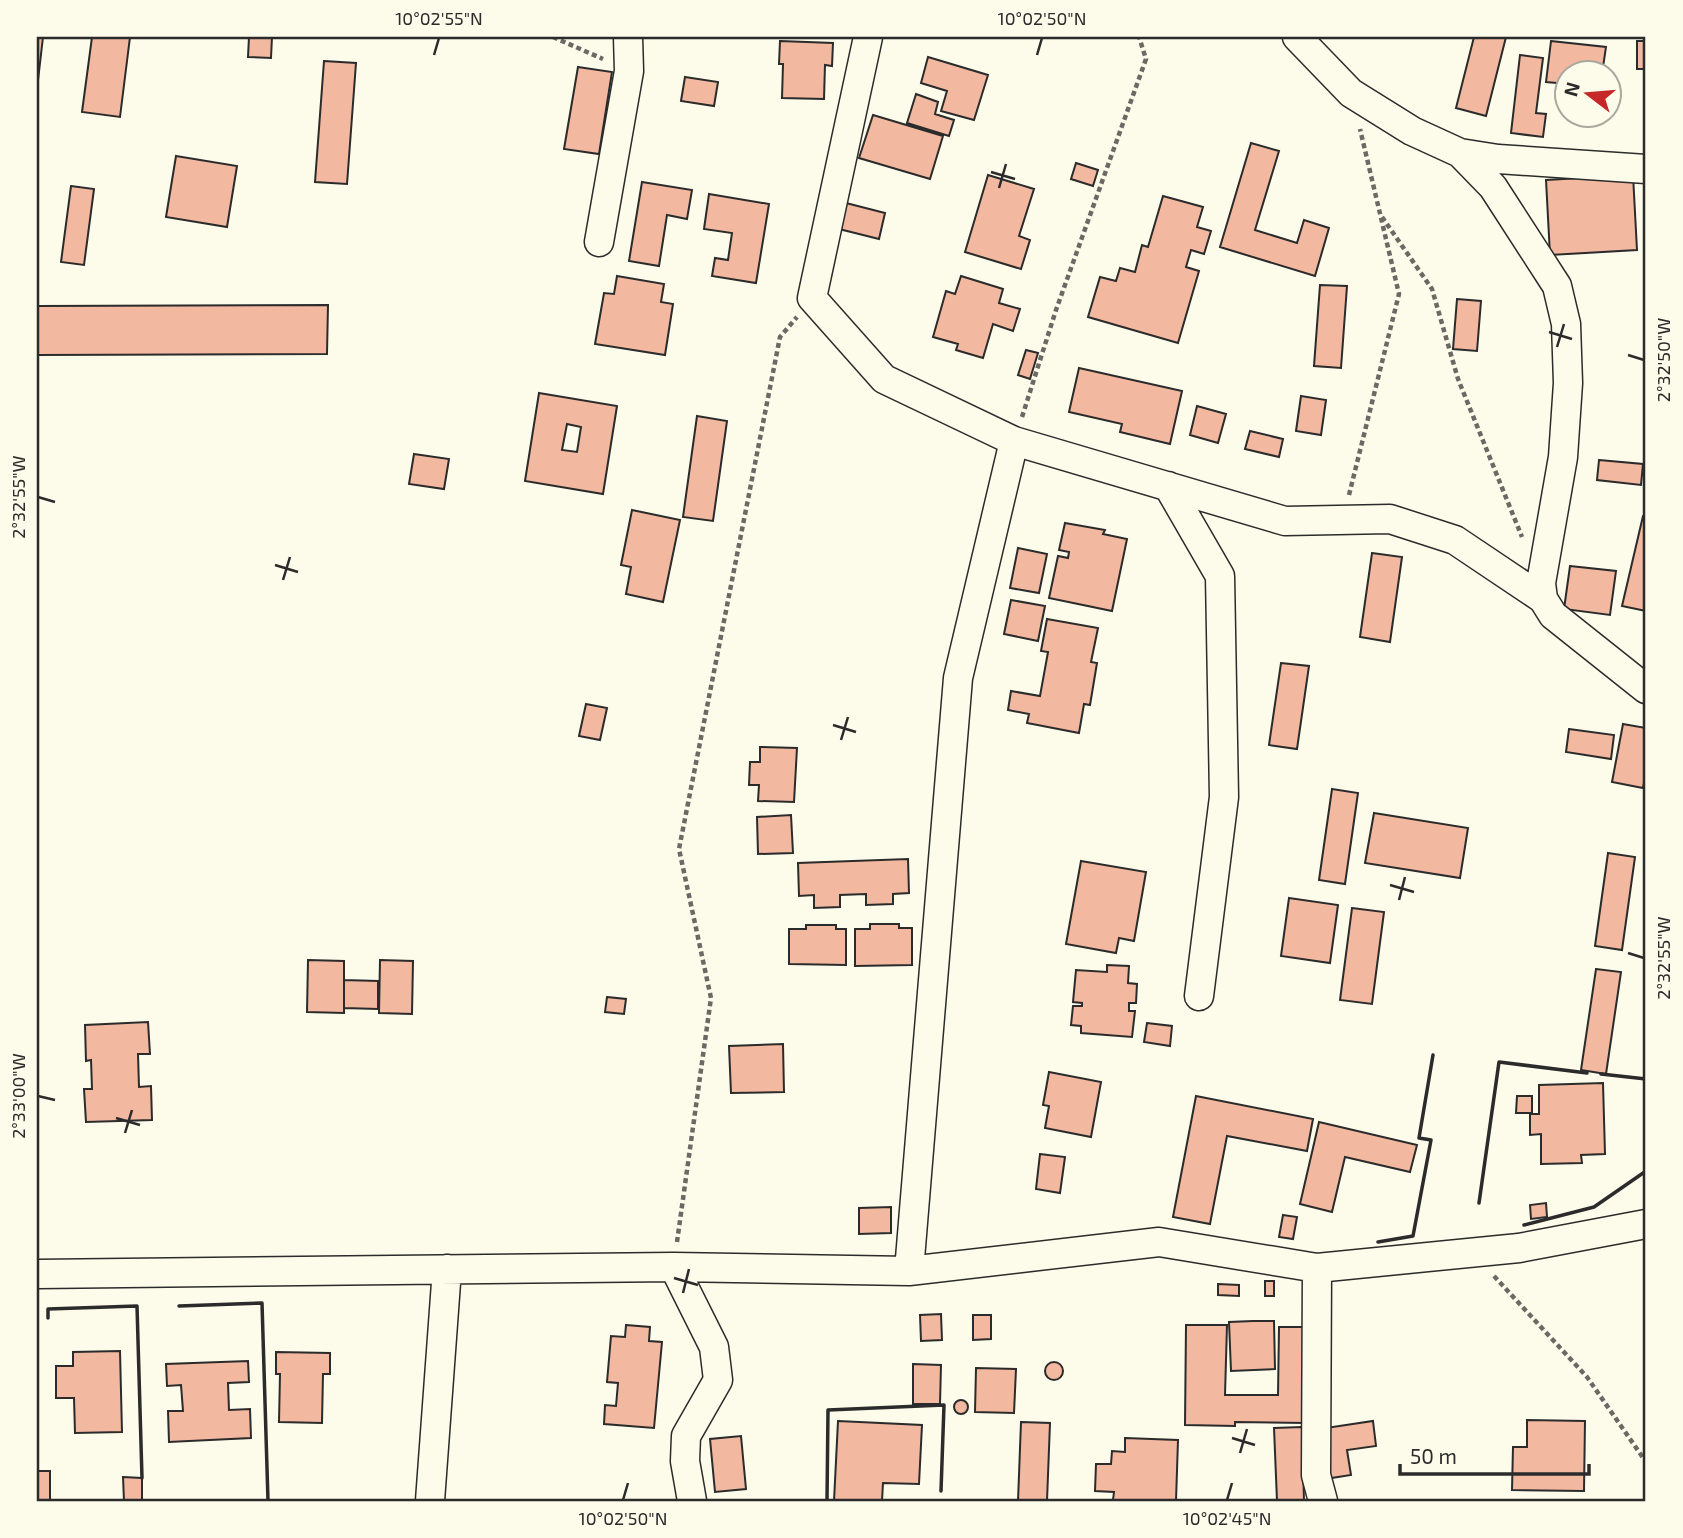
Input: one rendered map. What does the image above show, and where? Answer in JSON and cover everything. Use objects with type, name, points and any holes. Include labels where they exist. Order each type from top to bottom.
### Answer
[{"type":"street","points":[[599,242],[629,71],[628,37]]},
{"type":"street","points":[[1297,37],[1351,93],[1412,131],[1460,153],[1498,159],[1646,169]]},
{"type":"street","points":[[862,39],[812,299],[884,379],[1014,441],[1286,521],[1390,519],[1455,540],[1543,599],[1553,615],[1646,689]]},
{"type":"street","points":[[1460,153],[1493,187],[1557,286],[1566,324],[1568,383],[1563,457],[1541,583],[1543,599]]},
{"type":"street","points":[[909,1271],[958,678],[1014,441]]},
{"type":"street","points":[[1168,486],[1220,576],[1224,797],[1199,996]]},
{"type":"street","points":[[37,1274],[674,1267],[909,1271],[1159,1242],[1317,1268],[1519,1248],[1646,1224]]},
{"type":"street","points":[[674,1267],[714,1347],[718,1380],[686,1436],[685,1461],[692,1501]]},
{"type":"street","points":[[1317,1268],[1316,1475],[1323,1501]]},
{"type":"street","points":[[430,1501],[447,1269]]},
{"type":"path","points":[[552,37],[629,71]]},
{"type":"path","points":[[1014,441],[1056,310],[1146,59],[1139,37]]},
{"type":"path","points":[[1343,520],[1399,294],[1351,93]]},
{"type":"path","points":[[1380,214],[1432,289],[1458,379],[1525,545]]},
{"type":"path","points":[[674,1267],[712,998],[679,849],[780,337],[812,299]]},
{"type":"path","points":[[1467,1253],[1483,1264],[1587,1377],[1646,1462]]},
{"type":"building","points":[[37,37],[43,37],[37,89]]},
{"type":"building","points":[[92,37],[130,37],[120,117],[82,112]]},
{"type":"building","points":[[249,37],[272,37],[271,58],[248,57]]},
{"type":"building","points":[[1474,37],[1506,37],[1486,116],[1456,108]]},
{"type":"building","points":[[780,41],[833,43],[832,66],[825,65],[824,99],[782,98],[783,64],[779,64]]},
{"type":"building","points":[[1551,41],[1606,47],[1604,60],[1554,60],[1554,83],[1546,82]]},
{"type":"building","points":[[1637,41],[1646,41],[1646,69],[1637,69]]},
{"type":"building","points":[[1520,55],[1543,58],[1536,113],[1546,114],[1543,137],[1511,133]]},
{"type":"building","points":[[928,57],[988,75],[974,120],[941,111],[947,91],[921,83]]},
{"type":"building","points":[[324,61],[356,63],[347,184],[315,182]]},
{"type":"building","points":[[578,67],[612,72],[599,154],[564,149]]},
{"type":"building","points":[[685,77],[718,82],[714,106],[681,101]]},
{"type":"building","points":[[916,94],[938,102],[935,114],[954,120],[949,136],[907,123]]},
{"type":"building","points":[[873,115],[943,136],[930,179],[859,158]]},
{"type":"building","points":[[1251,143],[1279,151],[1255,230],[1297,243],[1304,220],[1329,228],[1315,276],[1220,247]]},
{"type":"building","points":[[176,156],[237,166],[227,227],[166,217]]},
{"type":"building","points":[[1076,163],[1098,170],[1093,186],[1071,179]]},
{"type":"building","points":[[988,175],[1034,189],[1019,236],[1030,240],[1021,269],[965,252]]},
{"type":"building","points":[[1633,175],[1637,250],[1550,255],[1546,180]]},
{"type":"building","points":[[642,182],[692,190],[687,219],[667,215],[659,266],[629,261]]},
{"type":"building","points":[[71,186],[94,189],[84,265],[61,262]]},
{"type":"building","points":[[709,194],[769,204],[756,283],[712,276],[715,258],[728,260],[732,233],[704,229]]},
{"type":"building","points":[[1163,196],[1203,207],[1197,227],[1211,231],[1204,254],[1191,250],[1186,267],[1199,271],[1178,343],[1088,317],[1100,277],[1116,281],[1120,268],[1135,272],[1142,245],[1148,247]]},
{"type":"building","points":[[846,203],[885,213],[879,239],[839,229]]},
{"type":"building","points":[[617,276],[664,284],[661,302],[673,304],[665,355],[595,344],[604,293],[614,294]]},
{"type":"building","points":[[961,276],[1003,289],[999,303],[1020,309],[1013,331],[993,324],[983,358],[956,350],[958,344],[933,337],[946,291],[955,294]]},
{"type":"building","points":[[1320,285],[1347,286],[1341,368],[1314,366]]},
{"type":"building","points":[[1457,299],[1481,301],[1477,351],[1453,349]]},
{"type":"building","points":[[328,305],[327,354],[37,355],[37,306]]},
{"type":"building","points":[[1026,350],[1038,353],[1030,379],[1018,375]]},
{"type":"building","points":[[1079,368],[1182,391],[1170,444],[1120,432],[1122,424],[1069,412]]},
{"type":"building","points":[[539,393],[617,406],[603,494],[525,481]],"holes":[[[567,424],[581,427],[577,452],[562,450]]]},
{"type":"building","points":[[1301,396],[1326,400],[1321,435],[1296,431]]},
{"type":"building","points":[[1197,406],[1226,414],[1218,443],[1190,435]]},
{"type":"building","points":[[697,416],[727,421],[713,521],[683,517]]},
{"type":"building","points":[[1250,431],[1283,439],[1279,457],[1245,449]]},
{"type":"building","points":[[414,454],[449,459],[444,489],[409,484]]},
{"type":"building","points":[[1599,460],[1643,464],[1641,485],[1597,480]]},
{"type":"building","points":[[632,510],[680,520],[663,602],[626,594],[631,567],[621,565]]},
{"type":"building","points":[[1643,516],[1646,516],[1646,611],[1622,606]]},
{"type":"building","points":[[1065,523],[1105,530],[1103,534],[1127,539],[1112,611],[1049,598],[1058,556],[1068,558],[1069,552],[1059,550]]},
{"type":"building","points":[[1018,548],[1047,554],[1039,593],[1010,588]]},
{"type":"building","points":[[1372,553],[1402,557],[1390,642],[1360,637]]},
{"type":"building","points":[[1570,566],[1616,571],[1610,615],[1564,609]]},
{"type":"building","points":[[1011,600],[1045,606],[1038,641],[1004,634]]},
{"type":"building","points":[[1047,619],[1098,628],[1091,662],[1097,663],[1090,705],[1084,704],[1079,733],[1027,723],[1029,714],[1008,710],[1011,691],[1040,696],[1048,652],[1041,651]]},
{"type":"building","points":[[1281,663],[1309,666],[1297,749],[1269,745]]},
{"type":"building","points":[[586,704],[607,708],[600,740],[579,736]]},
{"type":"building","points":[[1623,724],[1646,728],[1646,773],[1643,788],[1612,782]]},
{"type":"building","points":[[1569,729],[1614,735],[1611,759],[1566,752]]},
{"type":"building","points":[[760,747],[797,748],[794,802],[758,801],[759,785],[749,785],[750,762],[760,762]]},
{"type":"building","points":[[1332,789],[1358,793],[1345,884],[1319,880]]},
{"type":"building","points":[[1374,813],[1468,828],[1460,878],[1365,863]]},
{"type":"building","points":[[791,815],[793,853],[758,854],[757,817]]},
{"type":"building","points":[[1608,853],[1635,857],[1622,950],[1595,946]]},
{"type":"building","points":[[908,859],[909,893],[893,894],[893,904],[866,905],[866,894],[840,895],[840,907],[814,908],[814,895],[799,896],[798,863]]},
{"type":"building","points":[[1081,861],[1146,872],[1134,941],[1119,938],[1116,953],[1066,944]]},
{"type":"building","points":[[1289,898],[1338,905],[1330,963],[1281,956]]},
{"type":"building","points":[[1352,908],[1384,912],[1372,1004],[1340,1000]]},
{"type":"building","points":[[870,924],[899,924],[899,928],[912,928],[912,965],[855,966],[855,929],[870,929]]},
{"type":"building","points":[[806,925],[836,925],[836,929],[846,929],[846,965],[789,964],[789,929],[806,929]]},
{"type":"building","points":[[308,960],[344,961],[344,1013],[307,1012]]},
{"type":"building","points":[[380,960],[413,961],[412,1014],[379,1013]]},
{"type":"building","points":[[1107,965],[1129,966],[1128,983],[1137,984],[1136,1003],[1129,1003],[1129,1011],[1135,1011],[1132,1037],[1081,1033],[1081,1026],[1071,1025],[1073,1006],[1082,1006],[1082,1003],[1073,1002],[1076,970],[1107,972]]},
{"type":"building","points":[[1596,969],[1621,972],[1606,1074],[1581,1070]]},
{"type":"building","points":[[344,980],[378,981],[378,1009],[344,1008]]},
{"type":"building","points":[[607,997],[626,999],[624,1014],[605,1012]]},
{"type":"building","points":[[148,1022],[150,1054],[138,1054],[139,1087],[151,1086],[152,1120],[86,1122],[84,1089],[92,1089],[91,1060],[86,1061],[85,1025]]},
{"type":"building","points":[[1147,1023],[1172,1026],[1170,1046],[1144,1042]]},
{"type":"building","points":[[783,1044],[784,1092],[731,1093],[729,1046]]},
{"type":"building","points":[[1049,1072],[1101,1082],[1091,1137],[1045,1128],[1049,1106],[1043,1105]]},
{"type":"building","points":[[1603,1083],[1605,1154],[1581,1155],[1582,1163],[1541,1164],[1541,1134],[1530,1135],[1530,1114],[1539,1114],[1539,1085]]},
{"type":"building","points":[[1196,1096],[1313,1119],[1307,1151],[1227,1136],[1210,1224],[1173,1217]]},
{"type":"building","points":[[1517,1096],[1532,1096],[1532,1113],[1516,1113]]},
{"type":"building","points":[[1319,1122],[1417,1145],[1410,1172],[1345,1157],[1332,1212],[1300,1204]]},
{"type":"building","points":[[1040,1154],[1065,1157],[1060,1193],[1036,1189]]},
{"type":"building","points":[[1546,1203],[1547,1217],[1531,1219],[1530,1205]]},
{"type":"building","points":[[891,1207],[891,1233],[859,1234],[859,1208]]},
{"type":"building","points":[[1283,1215],[1297,1217],[1293,1239],[1279,1237]]},
{"type":"building","points":[[1265,1281],[1274,1281],[1274,1296],[1265,1296]]},
{"type":"building","points":[[1218,1284],[1239,1285],[1239,1296],[1218,1295]]},
{"type":"building","points":[[941,1314],[942,1340],[921,1341],[920,1315]]},
{"type":"building","points":[[973,1315],[991,1315],[991,1339],[973,1340]]},
{"type":"building","points":[[1274,1321],[1275,1369],[1231,1371],[1229,1322]]},
{"type":"building","points":[[626,1325],[650,1327],[649,1341],[662,1342],[654,1428],[604,1424],[605,1405],[616,1406],[618,1383],[607,1382],[611,1336],[625,1337]]},
{"type":"building","points":[[1186,1325],[1227,1325],[1225,1395],[1278,1395],[1279,1327],[1307,1327],[1305,1423],[1235,1422],[1235,1426],[1185,1425]]},
{"type":"building","points":[[120,1351],[122,1432],[75,1433],[74,1398],[56,1398],[56,1366],[73,1366],[73,1352]]},
{"type":"building","points":[[276,1352],[330,1353],[330,1374],[323,1374],[322,1423],[279,1422],[280,1374],[276,1374]]},
{"type":"building","points":[[248,1361],[249,1382],[228,1383],[229,1410],[250,1409],[251,1438],[169,1442],[168,1411],[183,1411],[181,1385],[167,1386],[166,1364]]},
{"type":"building","points":[[1054,1362],[1060,1365],[1063,1371],[1060,1377],[1054,1380],[1048,1377],[1045,1371],[1048,1365]]},
{"type":"building","points":[[913,1364],[941,1365],[940,1404],[913,1404]]},
{"type":"building","points":[[976,1368],[1016,1369],[1014,1413],[975,1412]]},
{"type":"building","points":[[961,1400],[966,1402],[966,1412],[961,1414],[956,1412],[954,1407],[956,1402]]},
{"type":"building","points":[[1527,1420],[1585,1421],[1584,1491],[1512,1490],[1513,1447],[1527,1447]]},
{"type":"building","points":[[838,1421],[922,1425],[919,1484],[883,1483],[882,1501],[834,1501]]},
{"type":"building","points":[[1373,1421],[1376,1446],[1347,1450],[1351,1475],[1325,1479],[1319,1429]]},
{"type":"building","points":[[1021,1422],[1050,1423],[1047,1501],[1018,1501]]},
{"type":"building","points":[[1302,1427],[1304,1501],[1277,1501],[1274,1428]]},
{"type":"building","points":[[741,1436],[746,1489],[715,1492],[710,1439]]},
{"type":"building","points":[[1125,1438],[1178,1440],[1176,1501],[1113,1500],[1114,1492],[1095,1491],[1096,1464],[1111,1464],[1112,1451],[1125,1452]]},
{"type":"building","points":[[37,1471],[50,1471],[50,1501],[37,1501]]},
{"type":"building","points":[[123,1477],[142,1478],[142,1501],[124,1501]]},
{"type":"wall","points":[[1378,1242],[1413,1236],[1431,1140],[1419,1138],[1433,1055]]},
{"type":"wall","points":[[1479,1203],[1499,1062],[1587,1073]]},
{"type":"wall","points":[[1601,1074],[1646,1079]]},
{"type":"wall","points":[[1524,1225],[1594,1207],[1646,1171]]},
{"type":"wall","points":[[179,1306],[262,1303],[268,1501]]},
{"type":"wall","points":[[48,1318],[48,1309],[137,1306],[142,1478]]},
{"type":"wall","points":[[827,1501],[828,1410],[944,1405],[941,1491]]}]
